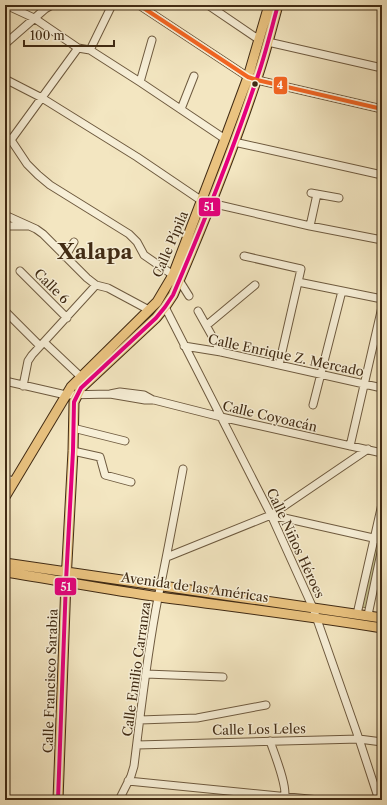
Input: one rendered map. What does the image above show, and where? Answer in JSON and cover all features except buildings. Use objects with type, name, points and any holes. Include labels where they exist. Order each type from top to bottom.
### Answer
[{"type":"main road","name":"Calle Pípila","points":[[230,141],[258,39],[269,5]]},
{"type":"main road","name":"Calle Pípila","points":[[77,395],[81,388],[165,307],[230,141],[256,80],[278,5]]},
{"type":"main road","name":"Calle Pípila","points":[[5,497],[9,480],[71,387],[157,302],[176,277]]},
{"type":"main road","name":"Calle Francisco Sarabia","points":[[58,800],[74,402],[77,395]]},
{"type":"main road","name":"Avenida de las Américas","points":[[5,564],[158,597],[315,613],[357,614],[382,618]]},
{"type":"main road","name":"Avenida de las Américas","points":[[5,572],[162,587],[315,613],[382,628]]},
{"type":"street","points":[[6,5],[34,18],[78,48],[90,50],[230,141],[382,176]]},
{"type":"street","points":[[5,44],[45,8],[52,5]]},
{"type":"street","points":[[90,50],[112,5]]},
{"type":"street","points":[[139,5],[256,80],[382,109]]},
{"type":"street","points":[[208,5],[258,39]]},
{"type":"street","points":[[140,82],[152,40]]},
{"type":"street","points":[[268,42],[382,68]]},
{"type":"street","points":[[11,140],[78,48]]},
{"type":"street","points":[[181,109],[194,76]]},
{"type":"street","points":[[5,79],[42,98],[206,202],[310,226],[382,240]]},
{"type":"street","points":[[5,135],[11,140],[27,164],[38,175],[50,185],[129,234],[137,242],[144,255],[176,277],[189,296]]},
{"type":"street","points":[[310,226],[314,193],[339,198]]},
{"type":"street","points":[[5,216],[29,226],[43,234],[96,286],[108,288],[149,310]]},
{"type":"street","points":[[5,226],[29,226]]},
{"type":"street","points":[[65,257],[74,242]]},
{"type":"street","points":[[244,256],[302,270],[278,365]]},
{"type":"street","name":"Calle 6","points":[[20,271],[67,318]]},
{"type":"street","points":[[299,279],[342,291],[382,299]]},
{"type":"street","points":[[207,325],[255,285]]},
{"type":"street","points":[[23,386],[28,361],[32,355],[96,286]]},
{"type":"street","points":[[313,405],[342,291]]},
{"type":"street","name":"Calle Niños Héroes","points":[[165,307],[272,515],[315,613],[379,800]]},
{"type":"street","points":[[350,446],[382,307]]},
{"type":"street","points":[[198,311],[221,352]]},
{"type":"street","points":[[5,312],[80,377]]},
{"type":"street","name":"Calle Enrique Z. Mercado","points":[[184,346],[221,352],[382,388]]},
{"type":"street","name":"Calle Coyoacán","points":[[5,382],[66,395],[110,394],[145,400],[154,400],[221,417],[382,453]]},
{"type":"street","points":[[73,428],[125,441]]},
{"type":"street","points":[[167,557],[272,515],[368,449]]},
{"type":"street","points":[[73,451],[100,457],[104,475],[131,482]]},
{"type":"street","name":"Calle Emilio Carranza","points":[[119,800],[134,766],[158,597],[162,587],[183,469]]},
{"type":"street","points":[[357,614],[382,504]]},
{"type":"street","points":[[272,515],[382,540]]},
{"type":"street","points":[[368,616],[382,548]]},
{"type":"street","points":[[146,674],[223,676]]},
{"type":"street","points":[[140,720],[197,718],[266,705]]},
{"type":"street","name":"Calle Los Leles","points":[[137,745],[359,739],[382,742]]},
{"type":"street","points":[[270,741],[284,785],[284,798]]},
{"type":"street","points":[[128,782],[284,798],[319,800]]},
{"type":"shaded area","points":[[248,83],[252,84],[213,192],[209,191]]},
{"type":"shaded area","points":[[376,542],[382,544],[367,608],[362,607]]},
{"type":"transit line","name":"4","points":[[139,5],[248,77],[382,109]]},
{"type":"transit line","name":"51","points":[[58,800],[74,402],[81,388],[156,318],[173,295],[206,216],[247,108],[278,5]]},
{"type":"district","name":"Xalapa","points":[[95,251]]}]
